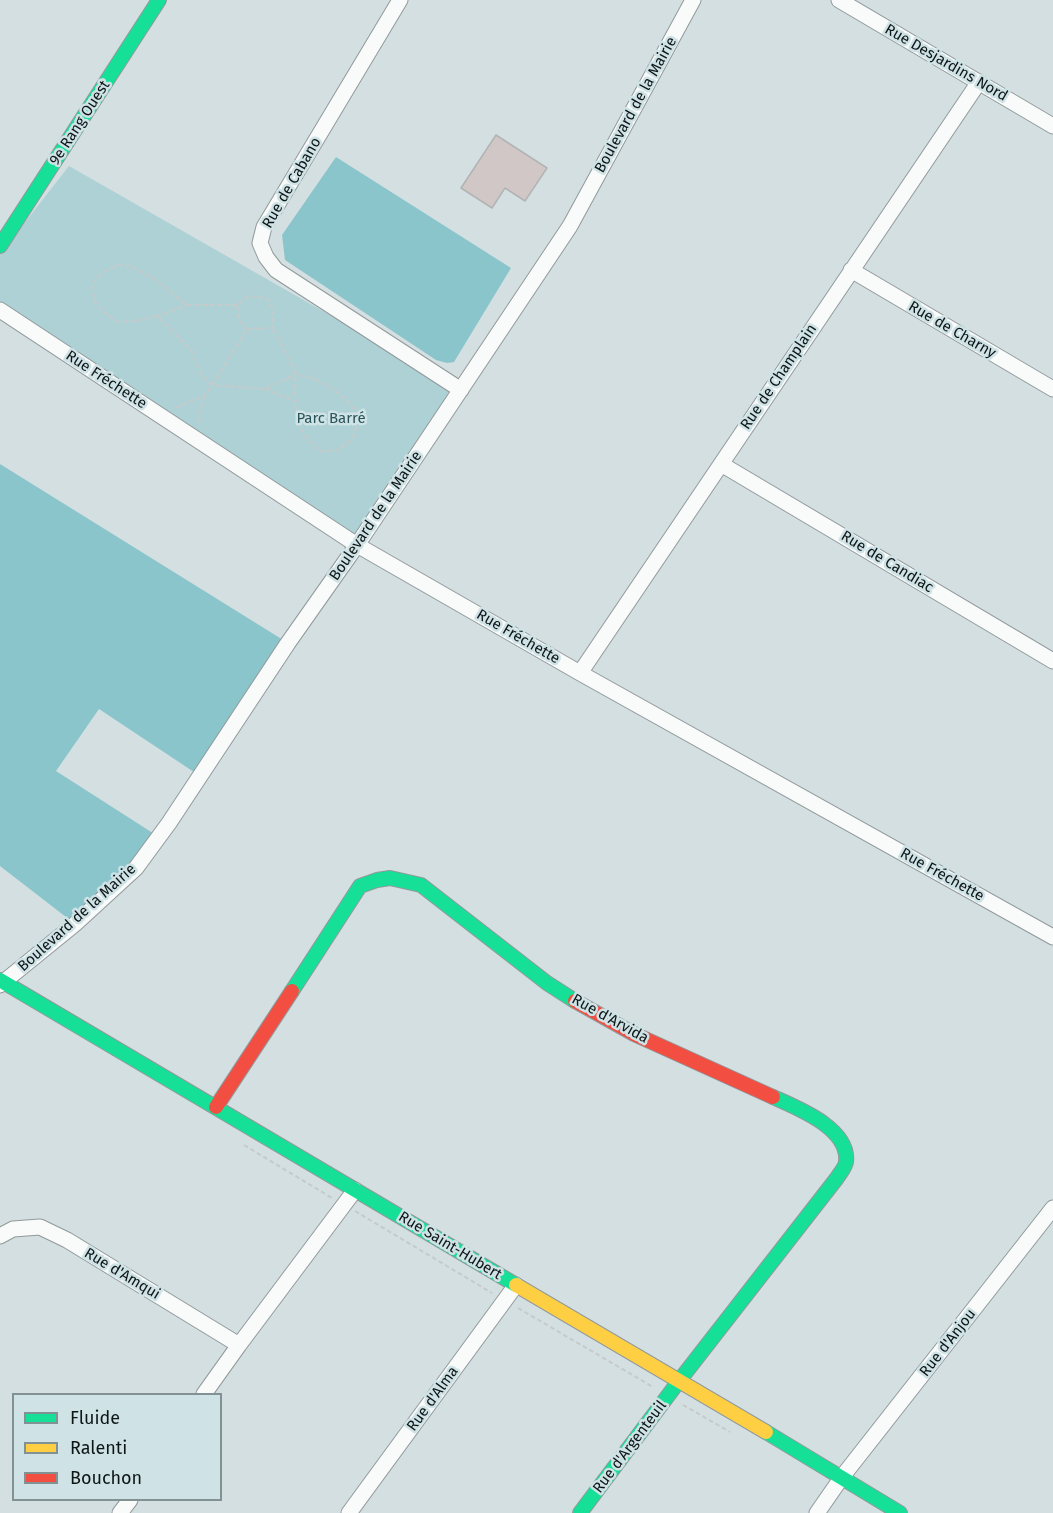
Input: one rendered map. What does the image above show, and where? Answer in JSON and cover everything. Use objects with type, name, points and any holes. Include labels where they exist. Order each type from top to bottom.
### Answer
[{"type":"street","name":"9e Rang Ouest","points":[[0,246],[159,0]]},
{"type":"street","name":"Rue de Cabano","points":[[400,0],[264,227],[260,243],[266,257],[276,270],[461,390]]},
{"type":"street","name":"Boulevard de la Mairie","points":[[1,983],[75,924],[136,868],[169,823],[570,226],[693,0]]},
{"type":"street","name":"Rue Desjardins Nord","points":[[839,0],[1053,126]]},
{"type":"street","name":"Rue de Champlain","points":[[580,673],[979,82]]},
{"type":"street","name":"Rue de Charny","points":[[851,270],[1053,389]]},
{"type":"street","name":"Rue Fréchette","points":[[0,310],[357,545],[580,673],[1053,937]]},
{"type":"street","name":"Rue de Candiac","points":[[721,464],[1053,661]]},
{"type":"street","name":"Rue d'Arvida","points":[[216,1107],[360,886],[377,879],[398,878],[421,885],[547,983],[587,1009],[633,1034],[802,1110],[828,1125],[843,1142],[846,1163],[837,1178],[679,1381]]},
{"type":"street","name":"Rue Saint-Hubert","points":[[1,983],[216,1107],[900,1513]]},
{"type":"street","points":[[205,1393],[238,1345],[355,1190]]},
{"type":"street","name":"Rue d'Anjou","points":[[842,1477],[1053,1208]]},
{"type":"street","name":"Rue d'Amqui","points":[[0,1236],[13,1229],[40,1227],[67,1240],[238,1345]]},
{"type":"street","name":"Rue d'Alma","points":[[349,1513],[516,1285]]},
{"type":"street","name":"Rue d'Argenteuil","points":[[580,1513],[679,1381]]},
{"type":"street","points":[[817,1513],[842,1477]]},
{"type":"street","points":[[120,1513],[129,1501]]},
{"type":"path","points":[[187,305],[153,278],[130,266],[118,265],[107,270],[96,279],[92,288],[95,302],[105,313],[119,322],[157,316],[187,305],[237,305],[249,296],[269,300],[273,310],[273,328],[296,374],[295,401],[303,434],[319,451],[335,451],[352,440],[358,423],[355,410],[329,386],[296,374],[265,389]]},
{"type":"path","points":[[237,305],[240,322],[247,329],[273,328]]},
{"type":"path","points":[[157,316],[191,350],[202,376],[212,385],[265,389],[295,401]]},
{"type":"path","points":[[194,438],[204,396],[247,329]]},
{"type":"path","points":[[159,414],[204,396]]},
{"type":"path","name":"Rue Saint-Hubert","points":[[237,1141],[729,1431]]},
{"type":"green space","name":"Parc Barré","points":[[69,166],[461,390],[357,545],[0,310],[0,254]]},
{"type":"shaded area","points":[[336,157],[511,268],[454,362],[436,360],[285,260],[282,235]]},
{"type":"shaded area","points":[[0,464],[288,643],[200,776],[99,709],[56,771],[159,837],[75,924],[0,866]]},
{"type":"building","points":[[496,135],[547,168],[525,201],[505,188],[492,208],[461,188]]},
{"type":"traffic: fast","points":[[0,246],[159,0]]},
{"type":"traffic: fast","points":[[292,991],[360,886],[390,878],[421,885],[547,983],[575,1001]]},
{"type":"traffic: fast","points":[[0,980],[516,1285]]},
{"type":"traffic: fast","points":[[580,1513],[845,1166],[845,1150],[840,1139],[831,1129],[808,1113],[773,1097]]},
{"type":"traffic: fast","points":[[766,1432],[900,1513]]},
{"type":"traffic: slow","points":[[516,1285],[766,1432]]},
{"type":"traffic: jam","points":[[216,1107],[292,991]]},
{"type":"traffic: jam","points":[[575,1001],[634,1034],[773,1097]]}]
